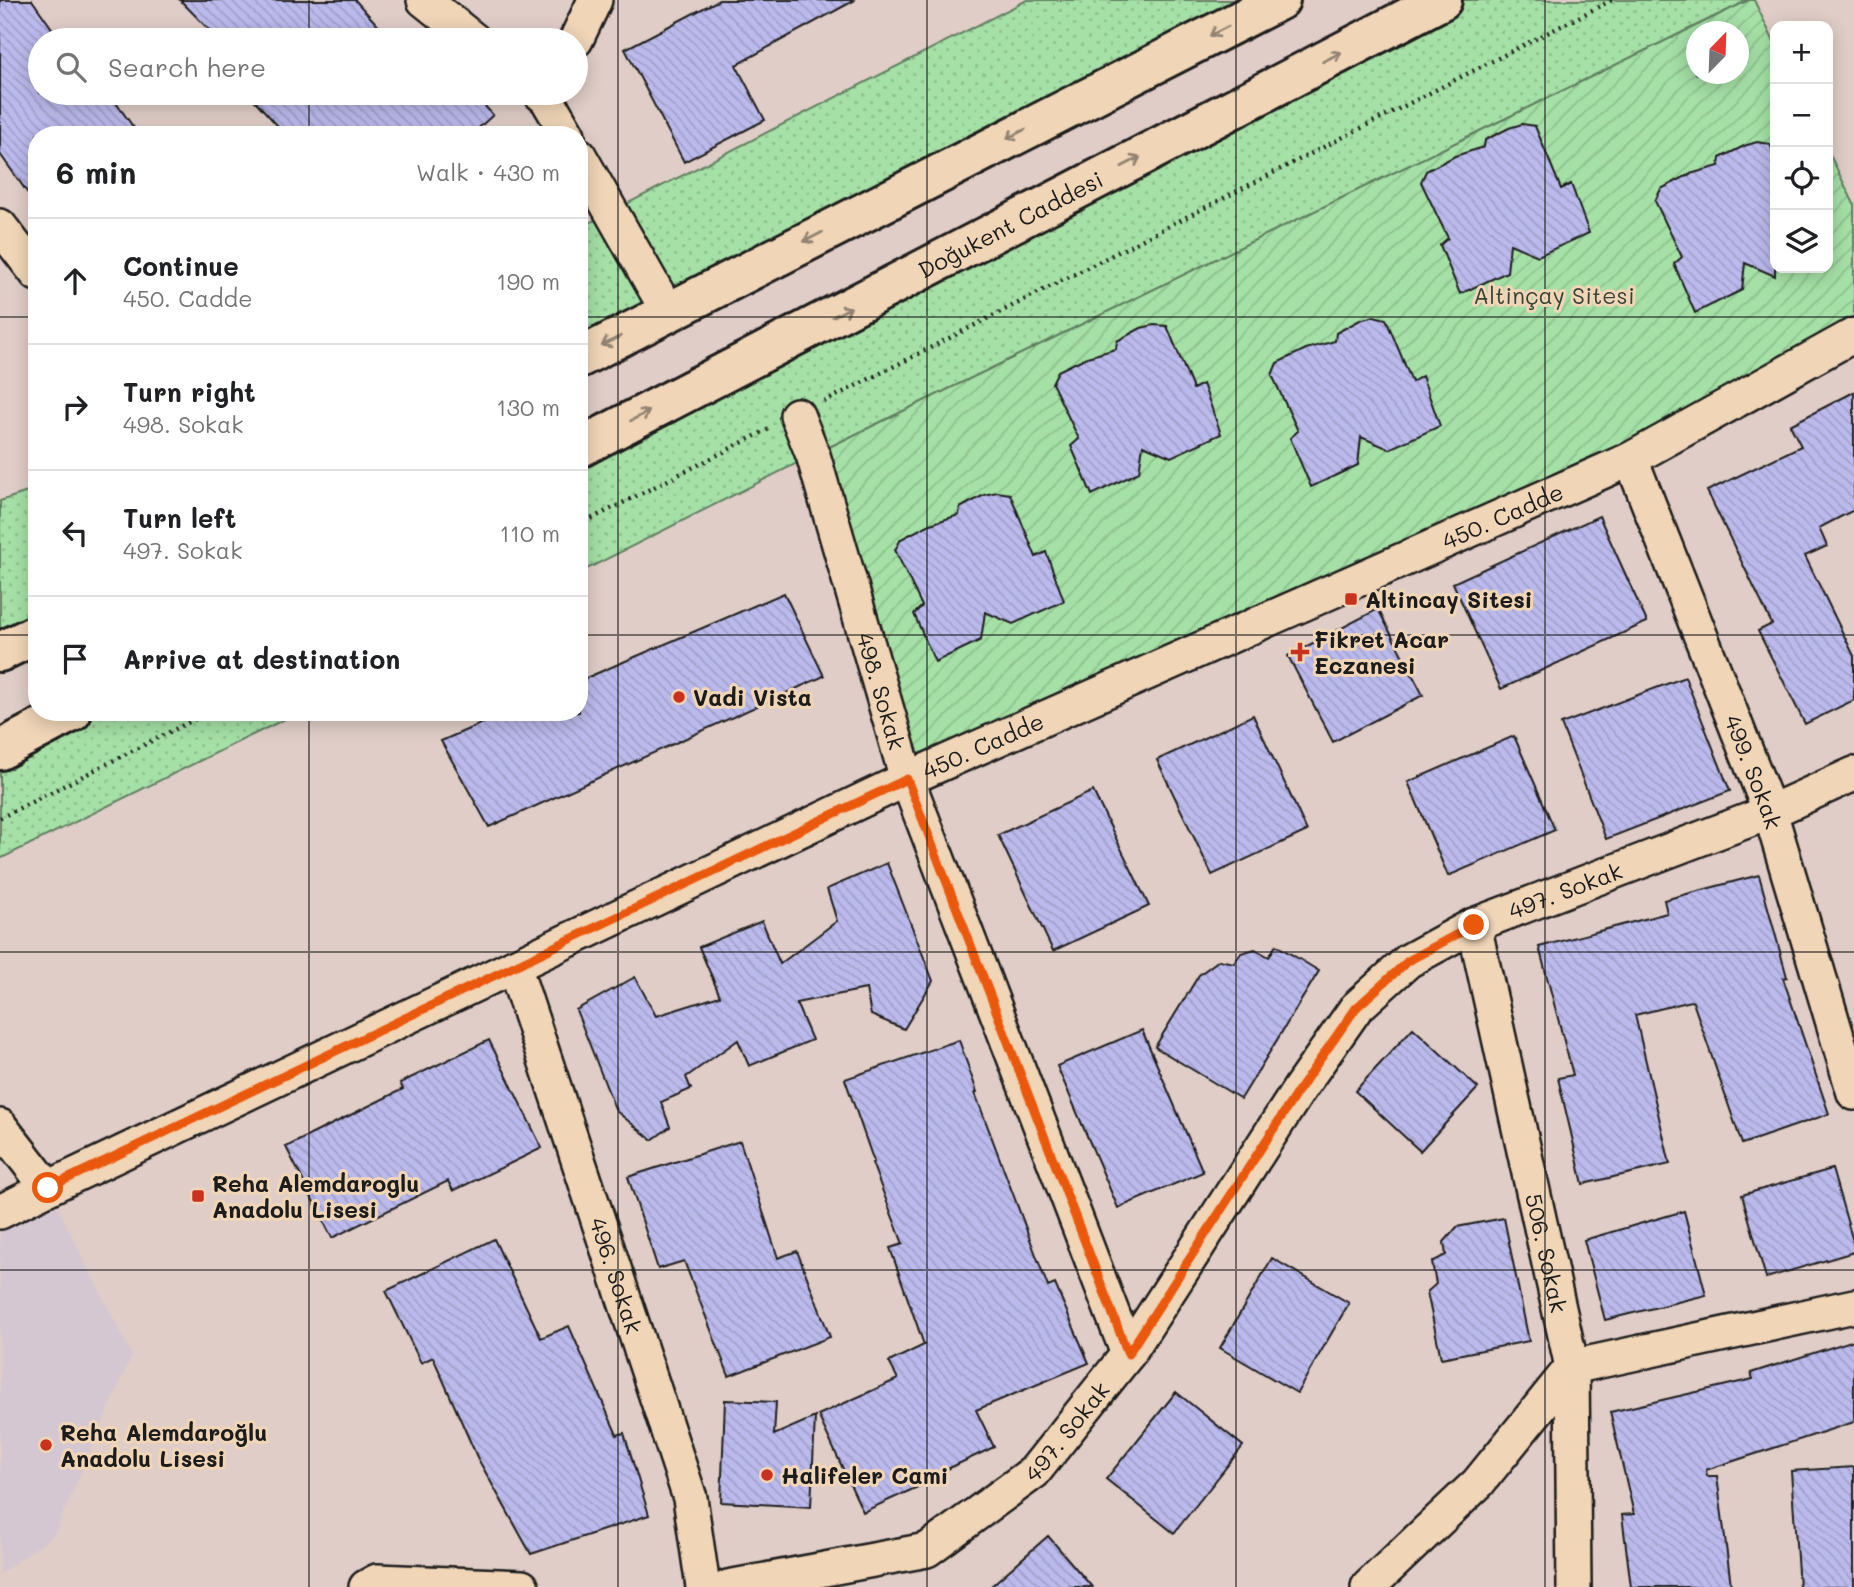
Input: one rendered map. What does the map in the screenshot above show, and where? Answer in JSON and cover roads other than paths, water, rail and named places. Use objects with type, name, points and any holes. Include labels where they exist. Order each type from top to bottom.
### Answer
[{"type":"main road","points":[[588,353],[1280,0]]},
{"type":"main road","name":"Doğukent Caddesi","points":[[588,443],[1441,0]]},
{"type":"main road","points":[[0,652],[28,638]]},
{"type":"main road","points":[[0,750],[55,721]]},
{"type":"street","points":[[424,0],[459,28]]},
{"type":"street","points":[[582,28],[595,0]]},
{"type":"street","points":[[552,105],[563,126]]},
{"type":"street","points":[[588,171],[668,312]]},
{"type":"street","points":[[0,226],[28,262]]},
{"type":"street","name":"450. Cadde","points":[[0,1212],[907,779],[1631,458],[1854,335]]},
{"type":"street","name":"498. Sokak","points":[[797,415],[813,455],[907,779],[1128,1354]]},
{"type":"street","name":"499. Sokak","points":[[1631,458],[1770,812],[1854,1093]]},
{"type":"street","name":"497. Sokak","points":[[727,1587],[927,1550],[1034,1472],[1128,1354],[1300,1088],[1356,1008],[1408,961],[1474,925],[1770,812],[1854,774]]},
{"type":"street","name":"506. Sokak","points":[[1474,925],[1572,1367],[1574,1587]]},
{"type":"street","name":"496. Sokak","points":[[514,966],[690,1498],[703,1587]]},
{"type":"street","points":[[0,1126],[48,1188]]},
{"type":"street","points":[[1368,1587],[1478,1483],[1572,1367],[1854,1306]]},
{"type":"street","points":[[366,1587],[377,1581],[522,1587]]},
{"type":"place","name":"Altincay Sitesi","points":[[1351,599]]},
{"type":"place","name":"Fikret Acar Eczanesi","points":[[1300,652]]},
{"type":"place","name":"Vadi Vista","points":[[679,697]]},
{"type":"place","name":"Reha Alemdaroglu Anadolu Lisesi","points":[[198,1196]]},
{"type":"place","name":"Reha Alemdaroğlu Anadolu Lisesi","points":[[46,1445]]},
{"type":"place","name":"Halifeler Cami","points":[[767,1475]]},
{"type":"park label","name":"Altinçay Sitesi","points":[[1554,295]]}]
